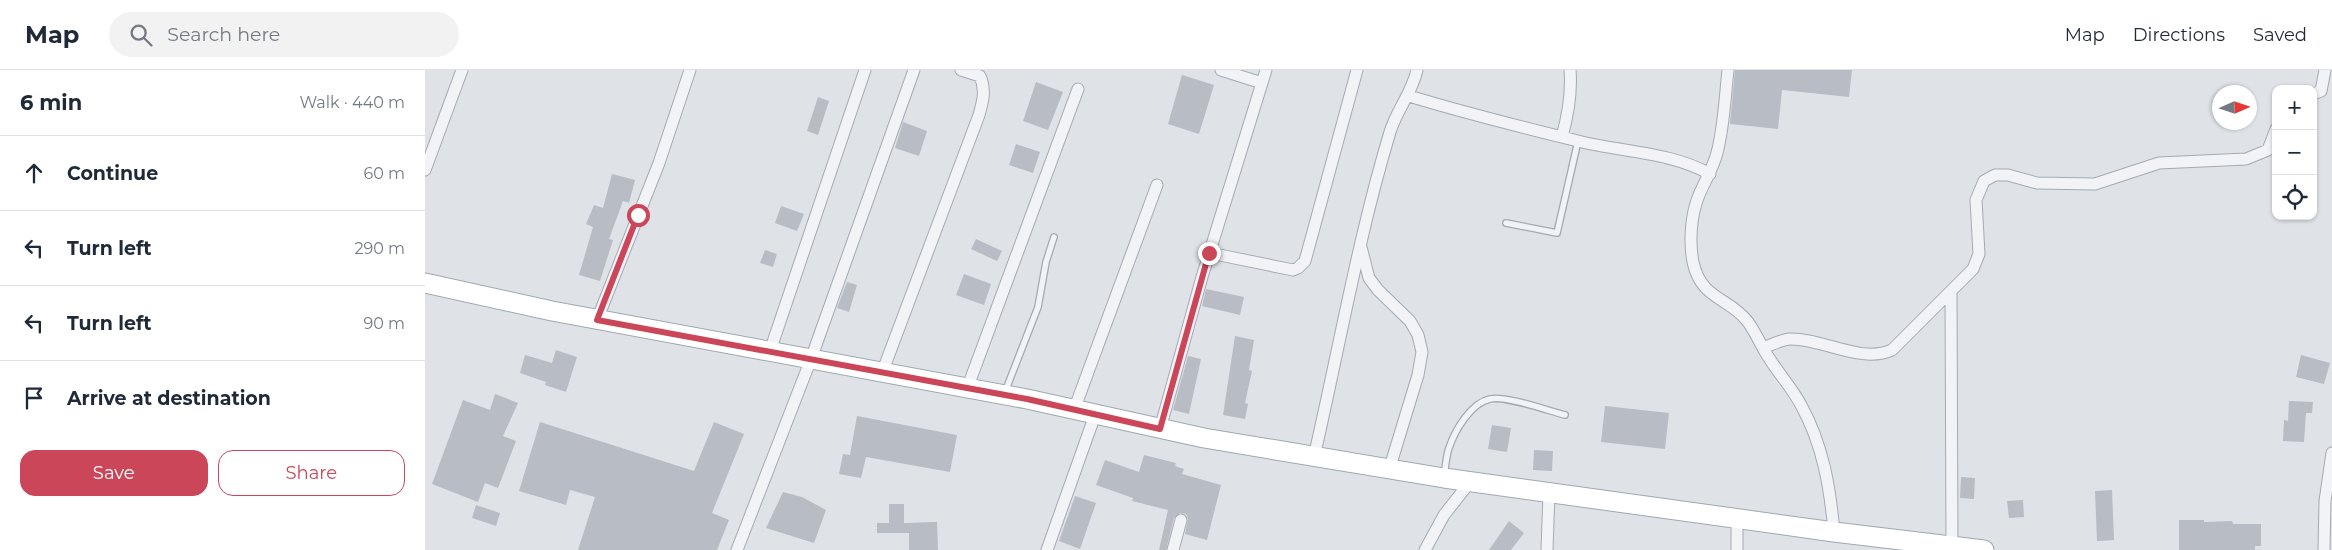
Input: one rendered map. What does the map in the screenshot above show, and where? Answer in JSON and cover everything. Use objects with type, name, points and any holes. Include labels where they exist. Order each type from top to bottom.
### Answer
[{"type":"main road","points":[[425,283],[597,320],[1003,395],[1160,429],[1389,470],[1737,519],[1984,550]]},
{"type":"street","points":[[425,170],[462,70]]},
{"type":"street","points":[[597,320],[659,163],[690,70]]},
{"type":"street","points":[[770,351],[865,70]]},
{"type":"street","points":[[737,550],[811,359],[914,70]]},
{"type":"street","points":[[882,372],[979,115],[984,96],[984,84],[980,76],[961,70]]},
{"type":"street","points":[[1221,70],[1262,83]]},
{"type":"street","points":[[1160,429],[1209,253],[1266,70]]},
{"type":"street","points":[[1209,253],[1293,270],[1305,261],[1357,70]]},
{"type":"street","points":[[1314,457],[1360,246],[1390,131],[1399,107],[1409,96],[1417,70]]},
{"type":"street","points":[[1562,137],[1569,110],[1570,70]]},
{"type":"street","points":[[1727,70],[1720,142],[1710,174],[1699,196],[1693,221],[1693,261],[1697,277],[1711,294],[1730,306],[1747,321],[1801,405],[1821,449],[1831,493],[1834,532]]},
{"type":"street","points":[[2317,92],[2321,91],[2327,76]]},
{"type":"street","points":[[967,389],[1078,89]]},
{"type":"street","points":[[1409,96],[1524,129],[1698,167],[1710,174]]},
{"type":"street","points":[[1763,348],[1788,339],[1823,343],[1871,356],[1881,355],[1892,350],[1973,269],[1979,254],[1976,200],[1984,181],[1995,175],[2008,175],[2037,182],[2081,185],[2108,181],[2159,163],[2246,160],[2268,150],[2275,130]]},
{"type":"street","points":[[1074,410],[1157,185]]},
{"type":"street","points":[[1360,246],[1369,278],[1378,290],[1410,321],[1418,335],[1422,352],[1418,375],[1389,470]]},
{"type":"street","points":[[1951,292],[1952,546]]},
{"type":"street","points":[[1047,550],[1095,415]]},
{"type":"street","points":[[2324,550],[2325,501],[2332,452]]},
{"type":"street","points":[[1425,550],[1444,514],[1469,482]]},
{"type":"street","points":[[1547,550],[1549,493]]},
{"type":"street","points":[[1737,519],[1737,550]]},
{"type":"street","points":[[1173,550],[1181,520]]},
{"type":"lane","points":[[1506,223],[1557,233],[1578,141]]},
{"type":"lane","points":[[1003,395],[1038,307],[1046,262],[1054,237]]},
{"type":"lane","points":[[1444,478],[1448,448],[1471,411],[1481,403],[1491,398],[1505,399],[1565,415]]},
{"type":"building","points":[[1735,70],[1852,70],[1849,97],[1782,90],[1778,129],[1730,124]]},
{"type":"building","points":[[1182,75],[1214,85],[1199,134],[1168,124]]},
{"type":"building","points":[[1036,82],[1063,92],[1048,130],[1023,121]]},
{"type":"building","points":[[818,97],[829,101],[818,135],[807,131]]},
{"type":"building","points":[[903,122],[927,131],[919,156],[895,148]]},
{"type":"building","points":[[1016,144],[1040,152],[1033,173],[1009,165]]},
{"type":"building","points":[[612,174],[635,180],[629,203],[623,201],[609,239],[613,240],[600,281],[579,275],[593,227],[586,224],[594,205],[603,208]]},
{"type":"building","points":[[781,206],[804,214],[797,231],[775,223]]},
{"type":"building","points":[[976,239],[1002,251],[997,261],[971,249]]},
{"type":"building","points":[[765,250],[777,254],[773,267],[760,263]]},
{"type":"building","points":[[964,274],[991,284],[984,305],[956,295]]},
{"type":"building","points":[[847,282],[857,285],[849,312],[837,308]]},
{"type":"building","points":[[1206,289],[1244,297],[1240,315],[1202,306]]},
{"type":"building","points":[[1235,336],[1254,340],[1249,370],[1252,371],[1245,403],[1248,404],[1245,419],[1223,415]]},
{"type":"building","points":[[556,350],[577,357],[566,392],[545,385],[546,382],[520,373],[525,355],[552,363]]},
{"type":"building","points":[[2301,355],[2330,363],[2324,384],[2296,377]]},
{"type":"building","points":[[1188,356],[1201,359],[1189,414],[1173,410]]},
{"type":"building","points":[[495,394],[518,403],[503,436],[516,441],[498,488],[485,483],[478,502],[432,484],[463,400],[490,410]]},
{"type":"building","points":[[2289,401],[2313,402],[2312,413],[2306,413],[2304,442],[2283,441],[2284,420],[2288,421]]},
{"type":"building","points":[[1605,406],[1669,413],[1665,449],[1601,442]]},
{"type":"building","points":[[857,416],[957,435],[950,472],[866,457],[861,478],[839,474],[843,454],[850,455]]},
{"type":"building","points":[[540,422],[694,471],[714,422],[744,434],[712,513],[729,520],[717,550],[578,550],[595,497],[570,490],[566,505],[519,491]]},
{"type":"building","points":[[1492,425],[1511,428],[1507,452],[1488,449]]},
{"type":"building","points":[[1534,450],[1553,451],[1552,471],[1533,470]]},
{"type":"building","points":[[1144,455],[1176,463],[1175,466],[1184,469],[1182,474],[1221,485],[1207,540],[1185,534],[1188,519],[1186,514],[1180,513],[1174,518],[1166,550],[1159,550],[1168,510],[1132,501],[1133,498],[1096,485],[1105,460],[1139,472]]},
{"type":"building","points":[[1961,477],[1975,478],[1974,499],[1960,498]]},
{"type":"building","points":[[2112,490],[2114,540],[2097,541],[2095,491]]},
{"type":"building","points":[[783,492],[802,497],[826,510],[814,543],[766,528]]},
{"type":"building","points":[[1075,496],[1096,503],[1080,549],[1059,541]]},
{"type":"building","points":[[2023,500],[2024,517],[2009,518],[2007,501]]},
{"type":"building","points":[[889,504],[904,504],[904,523],[937,522],[938,550],[909,550],[909,533],[877,533],[877,523],[889,523]]},
{"type":"building","points":[[476,505],[500,513],[496,526],[472,518]]},
{"type":"building","points":[[2179,520],[2204,520],[2204,522],[2232,521],[2233,524],[2261,524],[2261,546],[2255,546],[2255,550],[2179,550]]},
{"type":"building","points":[[1509,521],[1524,533],[1511,550],[1489,550]]},
{"type":"route","points":[[638,215],[597,320],[1027,399],[1160,429],[1209,253]]}]
